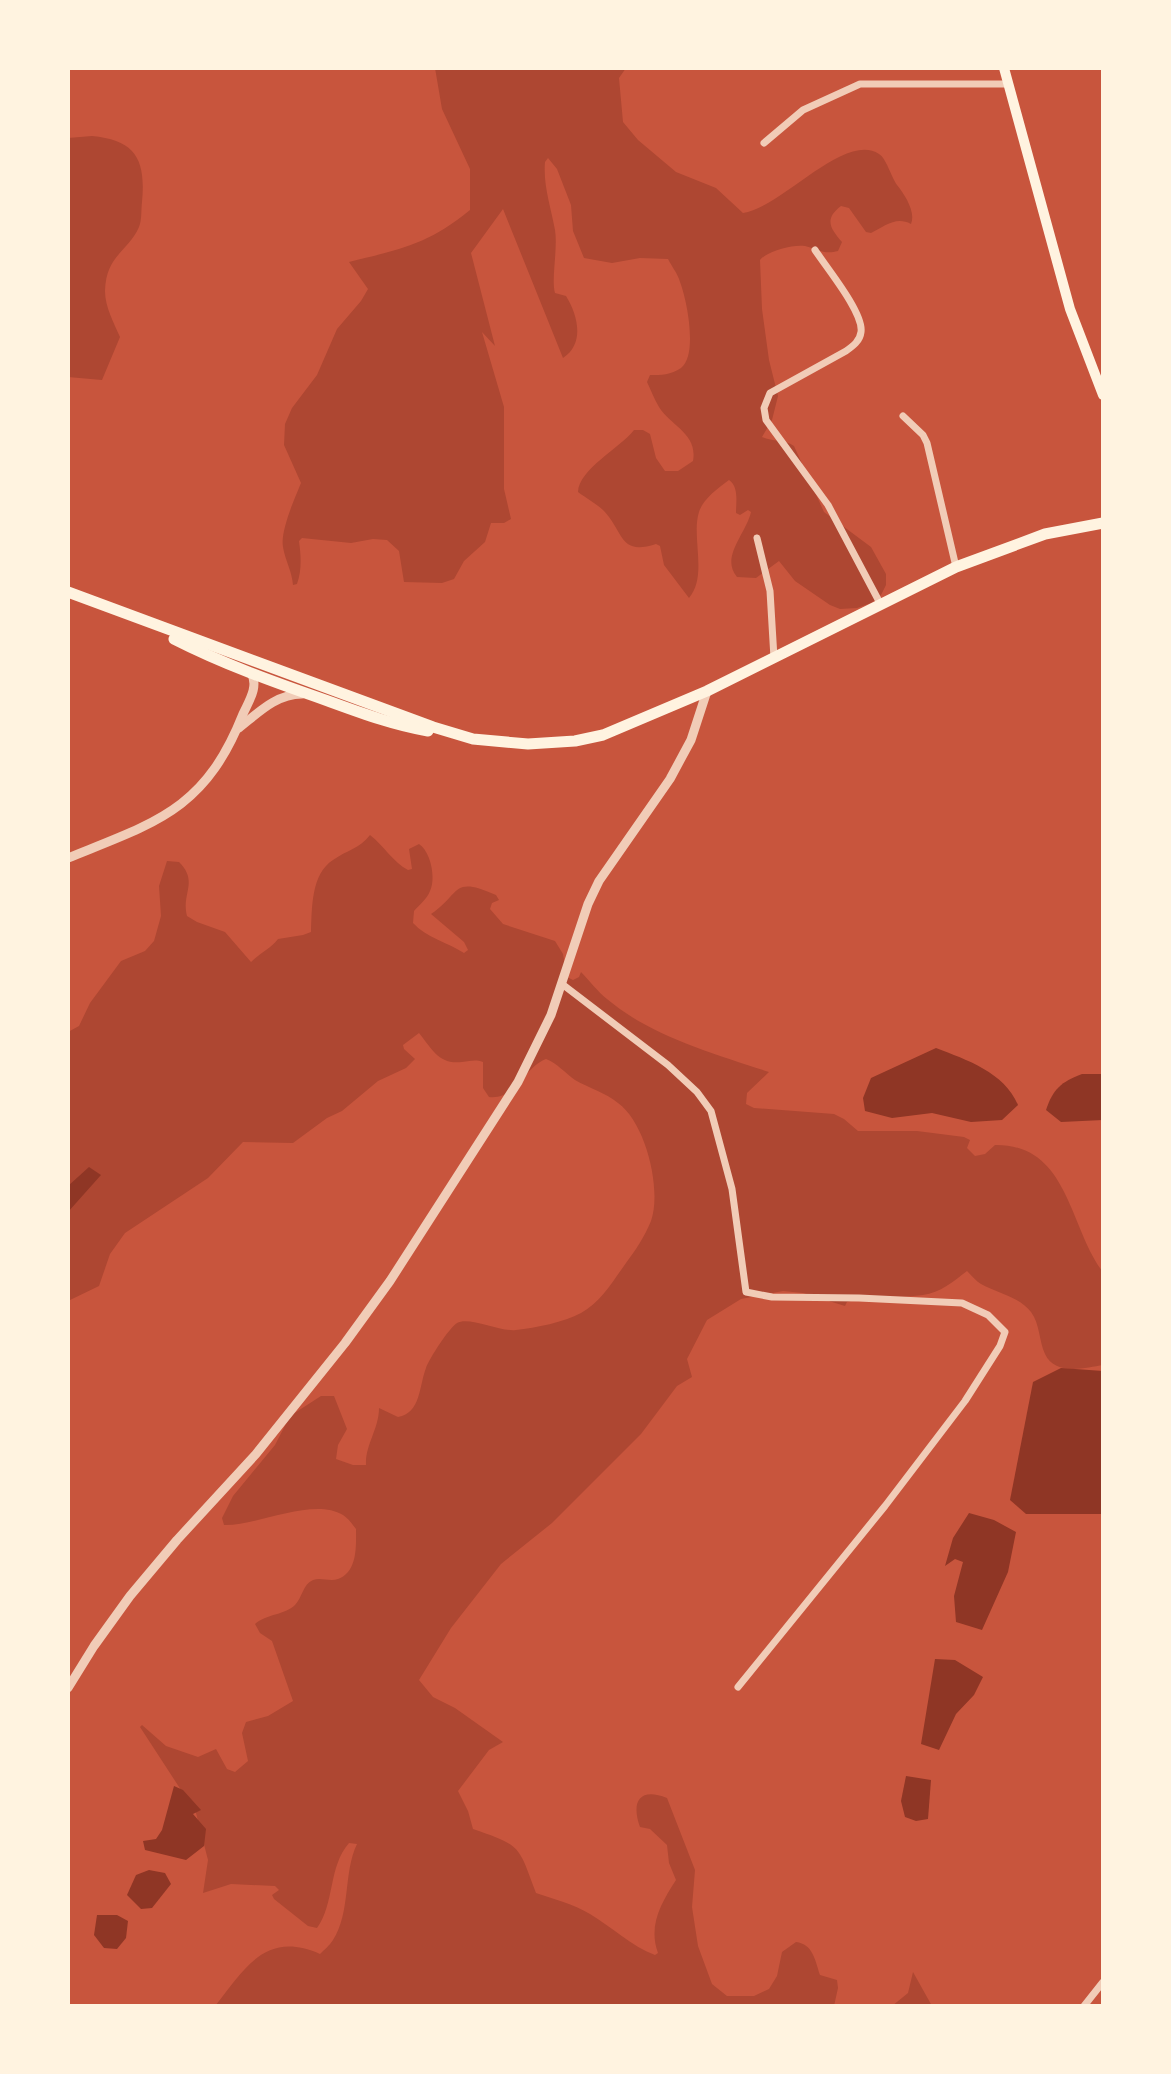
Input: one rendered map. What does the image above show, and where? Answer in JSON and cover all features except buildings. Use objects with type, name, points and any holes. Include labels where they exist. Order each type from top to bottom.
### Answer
[{"type":"main road","points":[[1004,68],[1070,309],[1103,395]]},
{"type":"main road","points":[[289,681],[305,694],[401,726],[528,744],[575,741],[634,724],[707,691],[956,567],[1045,534],[1103,523]]},
{"type":"main road","points":[[68,592],[267,673],[464,736]]},
{"type":"main road","points":[[127,614],[194,649],[251,673],[267,673]]},
{"type":"street","points":[[764,143],[803,110],[860,84],[1008,84]]},
{"type":"street","points":[[815,250],[860,319],[861,335],[846,351],[770,393],[764,408],[766,420],[828,505],[881,605]]},
{"type":"street","points":[[903,416],[927,443],[956,567]]},
{"type":"street","points":[[757,538],[770,591],[774,658]]},
{"type":"street","points":[[68,858],[150,823],[180,806],[199,790],[213,773],[237,730],[254,686],[251,673]]},
{"type":"street","points":[[68,1688],[130,1596],[256,1454],[345,1343],[390,1281],[518,1082],[535,1051],[562,984],[588,904],[599,881],[670,779],[691,740],[707,691]]},
{"type":"street","points":[[237,730],[275,700],[291,694],[305,694]]},
{"type":"street","points":[[562,984],[668,1065],[697,1092],[711,1111],[732,1189],[746,1292],[772,1297],[962,1303],[988,1315],[1005,1332],[1000,1346],[965,1401],[885,1506],[738,1687]]},
{"type":"street","points":[[1084,2006],[1103,1982]]},
{"type":"shaded area","points":[[435,68],[626,68],[619,78],[623,122],[638,140],[676,172],[716,188],[743,213],[776,198],[831,161],[849,153],[865,150],[882,156],[909,204],[911,224],[895,221],[871,233],[866,232],[849,208],[841,206],[831,219],[832,228],[842,242],[838,251],[825,252],[794,246],[774,251],[760,260],[762,309],[778,396],[772,420],[762,437],[794,446],[824,512],[871,547],[886,574],[886,585],[881,595],[857,608],[840,609],[795,581],[779,561],[756,578],[737,577],[731,562],[751,512],[736,513],[736,491],[729,480],[707,498],[699,512],[697,579],[689,598],[664,565],[660,546],[635,547],[629,544],[604,511],[578,492],[580,483],[592,467],[634,430],[650,434],[656,458],[665,471],[678,471],[693,461],[688,437],[664,414],[647,382],[650,375],[662,375],[681,368],[689,352],[690,327],[683,290],[668,259],[640,258],[612,263],[584,258],[573,231],[571,205],[557,169],[548,158],[545,162],[545,180],[556,238],[555,293],[566,296],[576,320],[577,337],[570,352],[563,358],[503,209],[471,253],[495,346],[482,332],[504,407],[504,489],[511,519],[504,523],[491,523],[485,542],[464,561],[454,579],[442,583],[404,582],[399,551],[387,540],[351,543],[302,538],[299,541],[300,573],[297,584],[293,585],[283,540],[301,483],[284,445],[285,424],[292,408],[317,375],[337,329],[368,289],[349,262],[427,238],[470,210],[470,169],[442,109]]},
{"type":"shaded area","points":[[92,136],[119,142],[135,155],[140,164],[143,187],[139,227],[113,262],[106,279],[106,303],[120,337],[102,380],[68,377],[68,138]]},
{"type":"shaded area","points":[[370,835],[408,870],[412,869],[409,849],[419,844],[427,853],[432,886],[414,911],[413,923],[424,932],[464,953],[468,950],[464,942],[431,914],[464,887],[482,889],[496,895],[499,900],[492,903],[490,909],[503,924],[555,941],[563,954],[567,977],[573,980],[581,972],[607,999],[644,1024],[685,1043],[769,1072],[747,1093],[746,1104],[754,1108],[834,1114],[858,1131],[917,1131],[964,1137],[970,1140],[967,1148],[975,1156],[985,1154],[995,1145],[1019,1148],[1038,1158],[1053,1173],[1064,1192],[1103,1272],[1103,1365],[1079,1369],[1063,1368],[1050,1361],[1031,1312],[1015,1299],[981,1284],[967,1271],[929,1294],[866,1298],[847,1302],[845,1306],[803,1293],[783,1291],[741,1299],[707,1320],[687,1359],[692,1377],[677,1386],[641,1434],[552,1523],[501,1564],[451,1628],[419,1680],[433,1697],[455,1708],[503,1742],[489,1750],[458,1791],[473,1829],[501,1839],[516,1849],[536,1893],[584,1910],[638,1947],[655,1955],[658,1953],[655,1924],[676,1880],[669,1863],[667,1845],[650,1829],[640,1827],[636,1810],[644,1796],[650,1794],[667,1798],[695,1870],[692,1907],[698,1946],[712,1984],[727,1996],[754,1996],[769,1989],[777,1976],[782,1952],[796,1942],[802,1943],[810,1949],[820,1975],[837,1980],[834,2006],[215,2006],[258,1957],[285,1947],[320,1954],[330,1944],[339,1929],[357,1844],[349,1843],[342,1853],[327,1908],[317,1928],[308,1926],[274,1899],[272,1895],[279,1890],[275,1886],[231,1884],[203,1893],[208,1860],[196,1813],[140,1727],[142,1725],[166,1746],[198,1757],[216,1749],[227,1769],[235,1772],[248,1761],[242,1733],[246,1722],[268,1716],[293,1701],[272,1641],[260,1633],[255,1624],[291,1608],[310,1582],[338,1579],[352,1564],[356,1529],[343,1515],[316,1509],[224,1525],[222,1518],[233,1496],[275,1445],[290,1416],[321,1396],[334,1396],[347,1429],[338,1445],[336,1459],[353,1465],[366,1465],[379,1408],[398,1417],[411,1410],[418,1398],[428,1364],[453,1326],[469,1321],[516,1330],[550,1324],[581,1313],[601,1297],[633,1253],[649,1227],[654,1208],[653,1175],[644,1141],[628,1113],[613,1099],[575,1080],[546,1059],[506,1094],[489,1097],[483,1088],[483,1062],[447,1061],[437,1055],[419,1033],[403,1045],[415,1059],[406,1068],[378,1081],[342,1111],[293,1143],[243,1142],[208,1178],[125,1233],[110,1254],[99,1286],[68,1301],[68,1032],[79,1026],[90,1003],[121,961],[145,951],[154,941],[161,916],[159,886],[167,861],[179,862],[188,876],[187,916],[225,932],[251,962],[278,939],[311,932],[314,892],[320,874],[333,860]]},
{"type":"shaded area","points":[[936,1048],[994,1076],[1004,1084],[1018,1105],[1002,1120],[971,1122],[932,1113],[892,1118],[865,1111],[863,1098],[871,1078]]},
{"type":"shaded area","points":[[1082,1074],[1103,1074],[1103,1120],[1061,1122],[1046,1110],[1049,1103],[1059,1087]]},
{"type":"shaded area","points":[[89,1167],[101,1175],[68,1212],[68,1186]]},
{"type":"shaded area","points":[[1061,1368],[1103,1371],[1103,1514],[1026,1514],[1010,1500],[1033,1382]]},
{"type":"shaded area","points":[[969,1513],[994,1520],[1016,1532],[1008,1572],[982,1630],[956,1622],[954,1596],[963,1562],[955,1559],[945,1566],[953,1538]]},
{"type":"shaded area","points":[[935,1659],[955,1660],[983,1677],[974,1695],[956,1714],[939,1750],[921,1744]]},
{"type":"shaded area","points":[[906,1776],[931,1780],[928,1819],[916,1821],[905,1817],[901,1801]]},
{"type":"shaded area","points":[[174,1786],[183,1790],[201,1810],[193,1814],[206,1829],[204,1846],[186,1860],[145,1850],[143,1841],[156,1839],[162,1830]]},
{"type":"shaded area","points":[[149,1870],[165,1873],[171,1884],[152,1908],[141,1909],[127,1895],[136,1875]]},
{"type":"shaded area","points":[[97,1915],[117,1915],[128,1921],[126,1938],[117,1949],[104,1948],[94,1935]]},
{"type":"shaded area","points":[[913,1972],[932,2006],[892,2006],[908,1993]]}]
